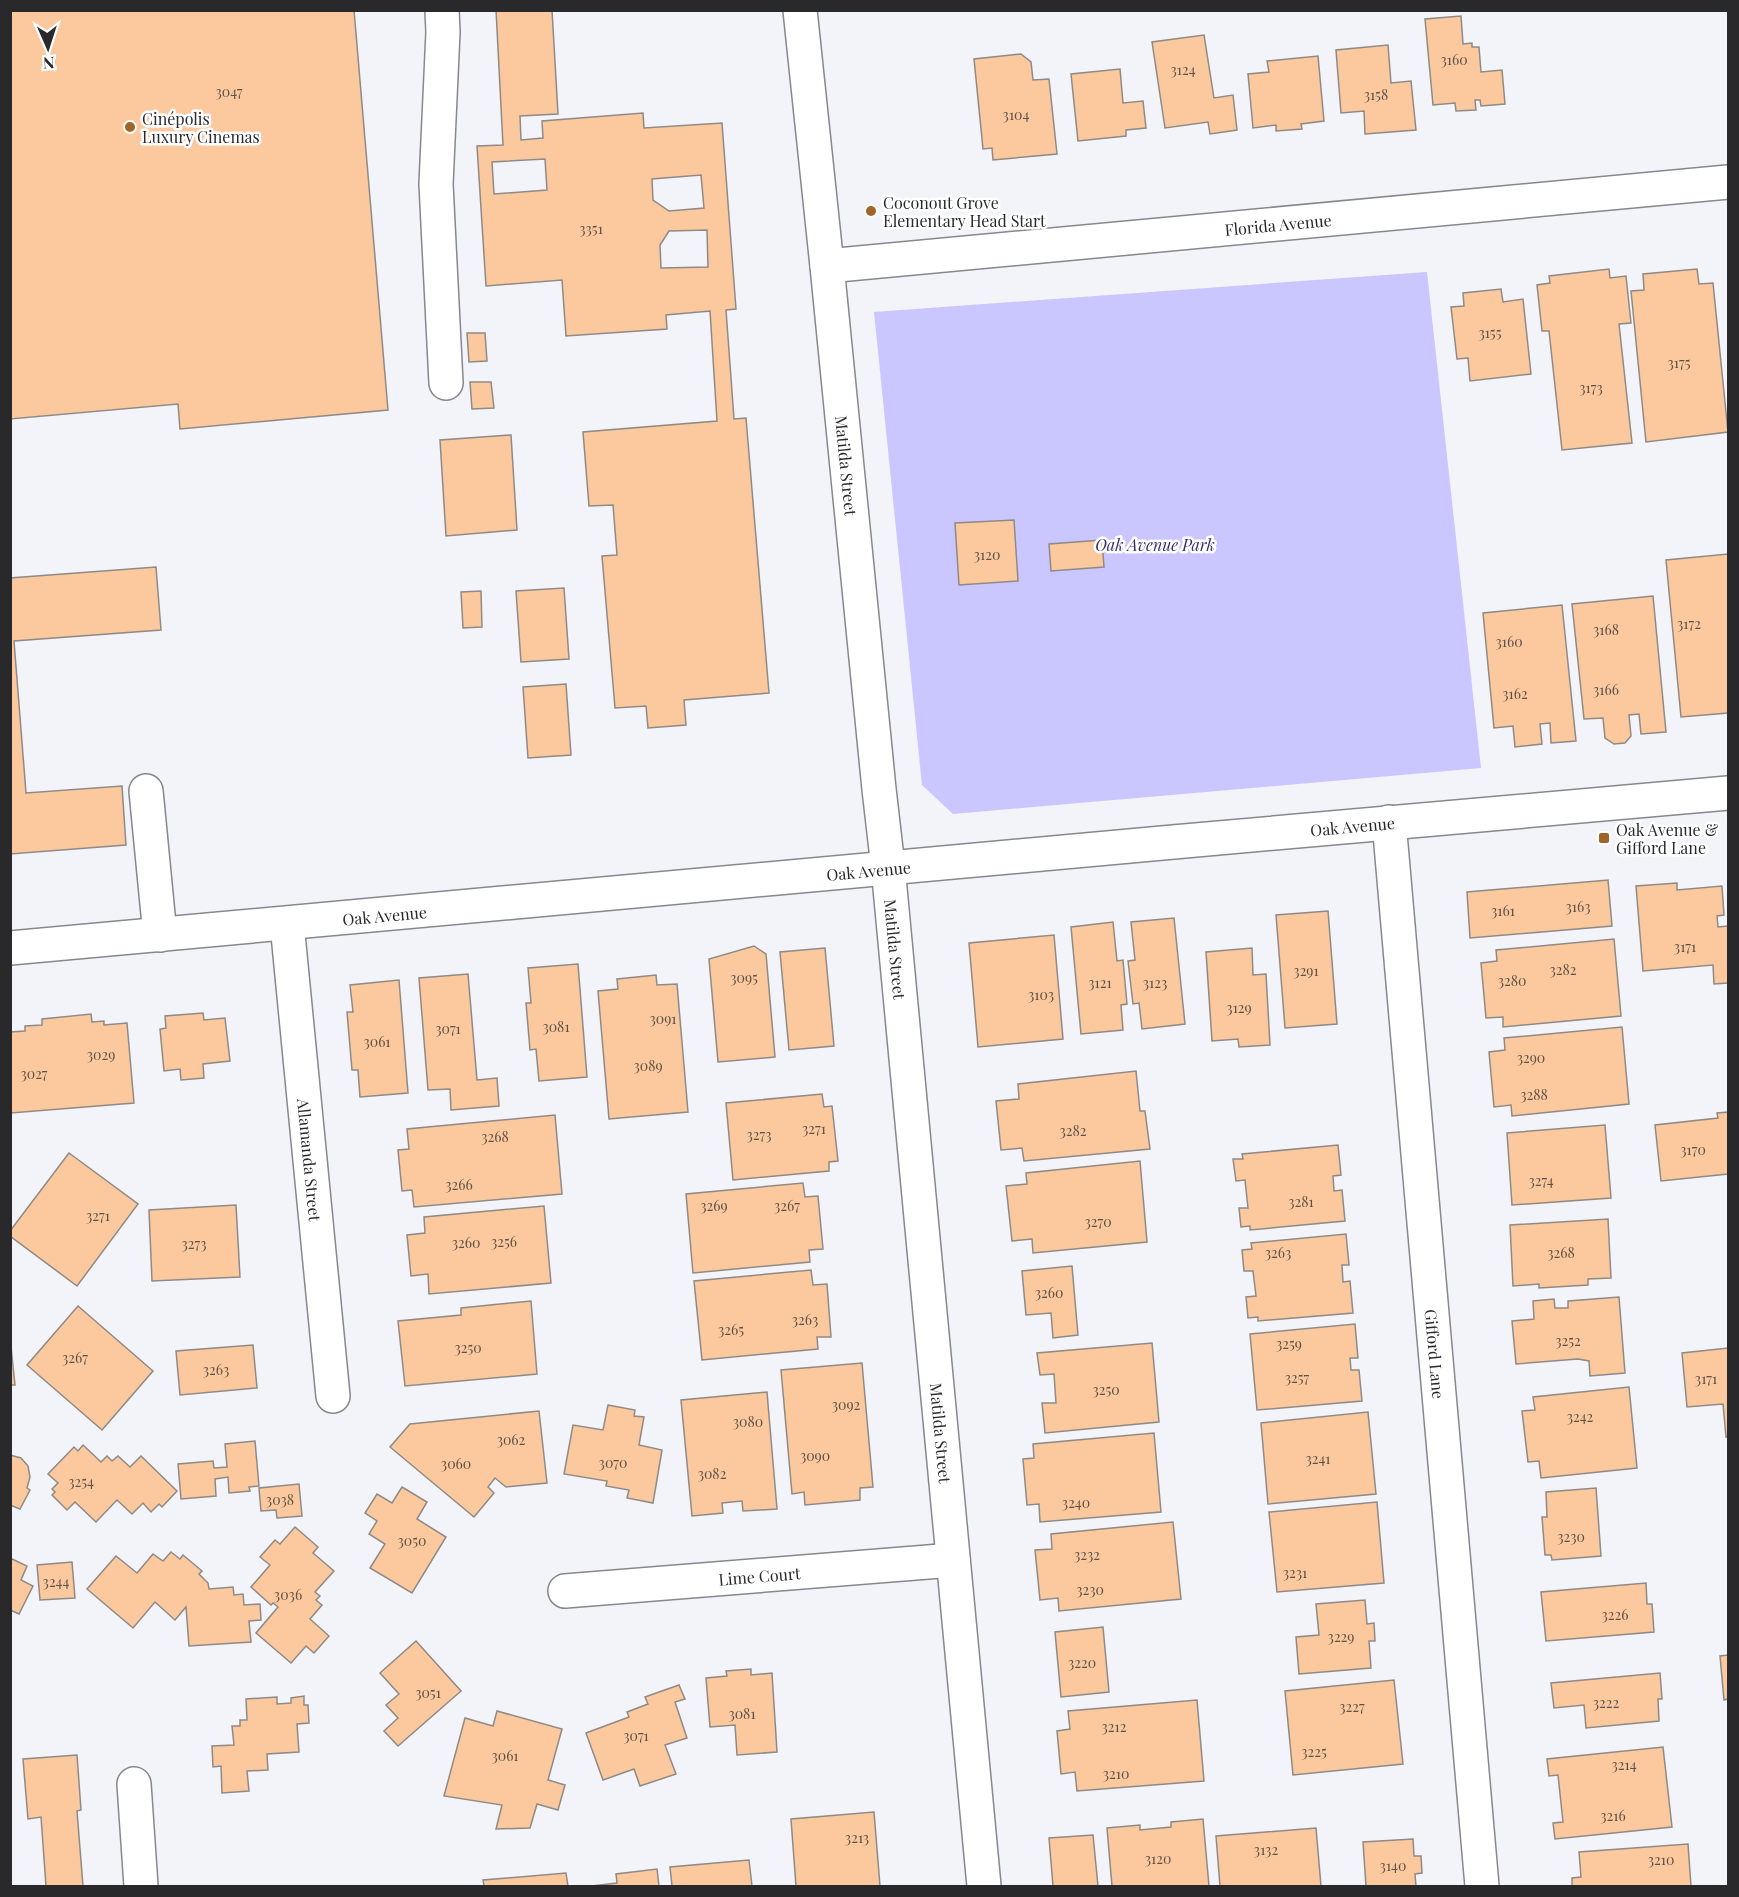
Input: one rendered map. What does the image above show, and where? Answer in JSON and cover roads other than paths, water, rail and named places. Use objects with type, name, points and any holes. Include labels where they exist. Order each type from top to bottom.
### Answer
[{"type":"street","points":[[442,10],[436,184],[446,383]]},
{"type":"street","name":"Matilda Street","points":[[800,10],[888,867],[984,1887]]},
{"type":"street","name":"Florida Avenue","points":[[827,266],[1728,182]]},
{"type":"street","points":[[146,791],[160,935]]},
{"type":"street","name":"Oak Avenue","points":[[10,948],[1728,793]]},
{"type":"street","name":"Gifford Lane","points":[[1389,822],[1482,1887]]},
{"type":"street","name":"Allamanda Street","points":[[287,924],[333,1396]]},
{"type":"street","name":"Lime Court","points":[[565,1591],[953,1560]]},
{"type":"street","points":[[134,1784],[141,1887]]},
{"type":"place","name":"Cinépolis Luxury Cinemas","points":[[130,127]]},
{"type":"place","name":"Coconout Grove Elementary Head Start","points":[[871,211]]},
{"type":"place","name":"Oak Avenue & Gifford Lane","points":[[1604,838]]},
{"type":"park label","name":"Oak Avenue Park","points":[[1155,544]]}]
